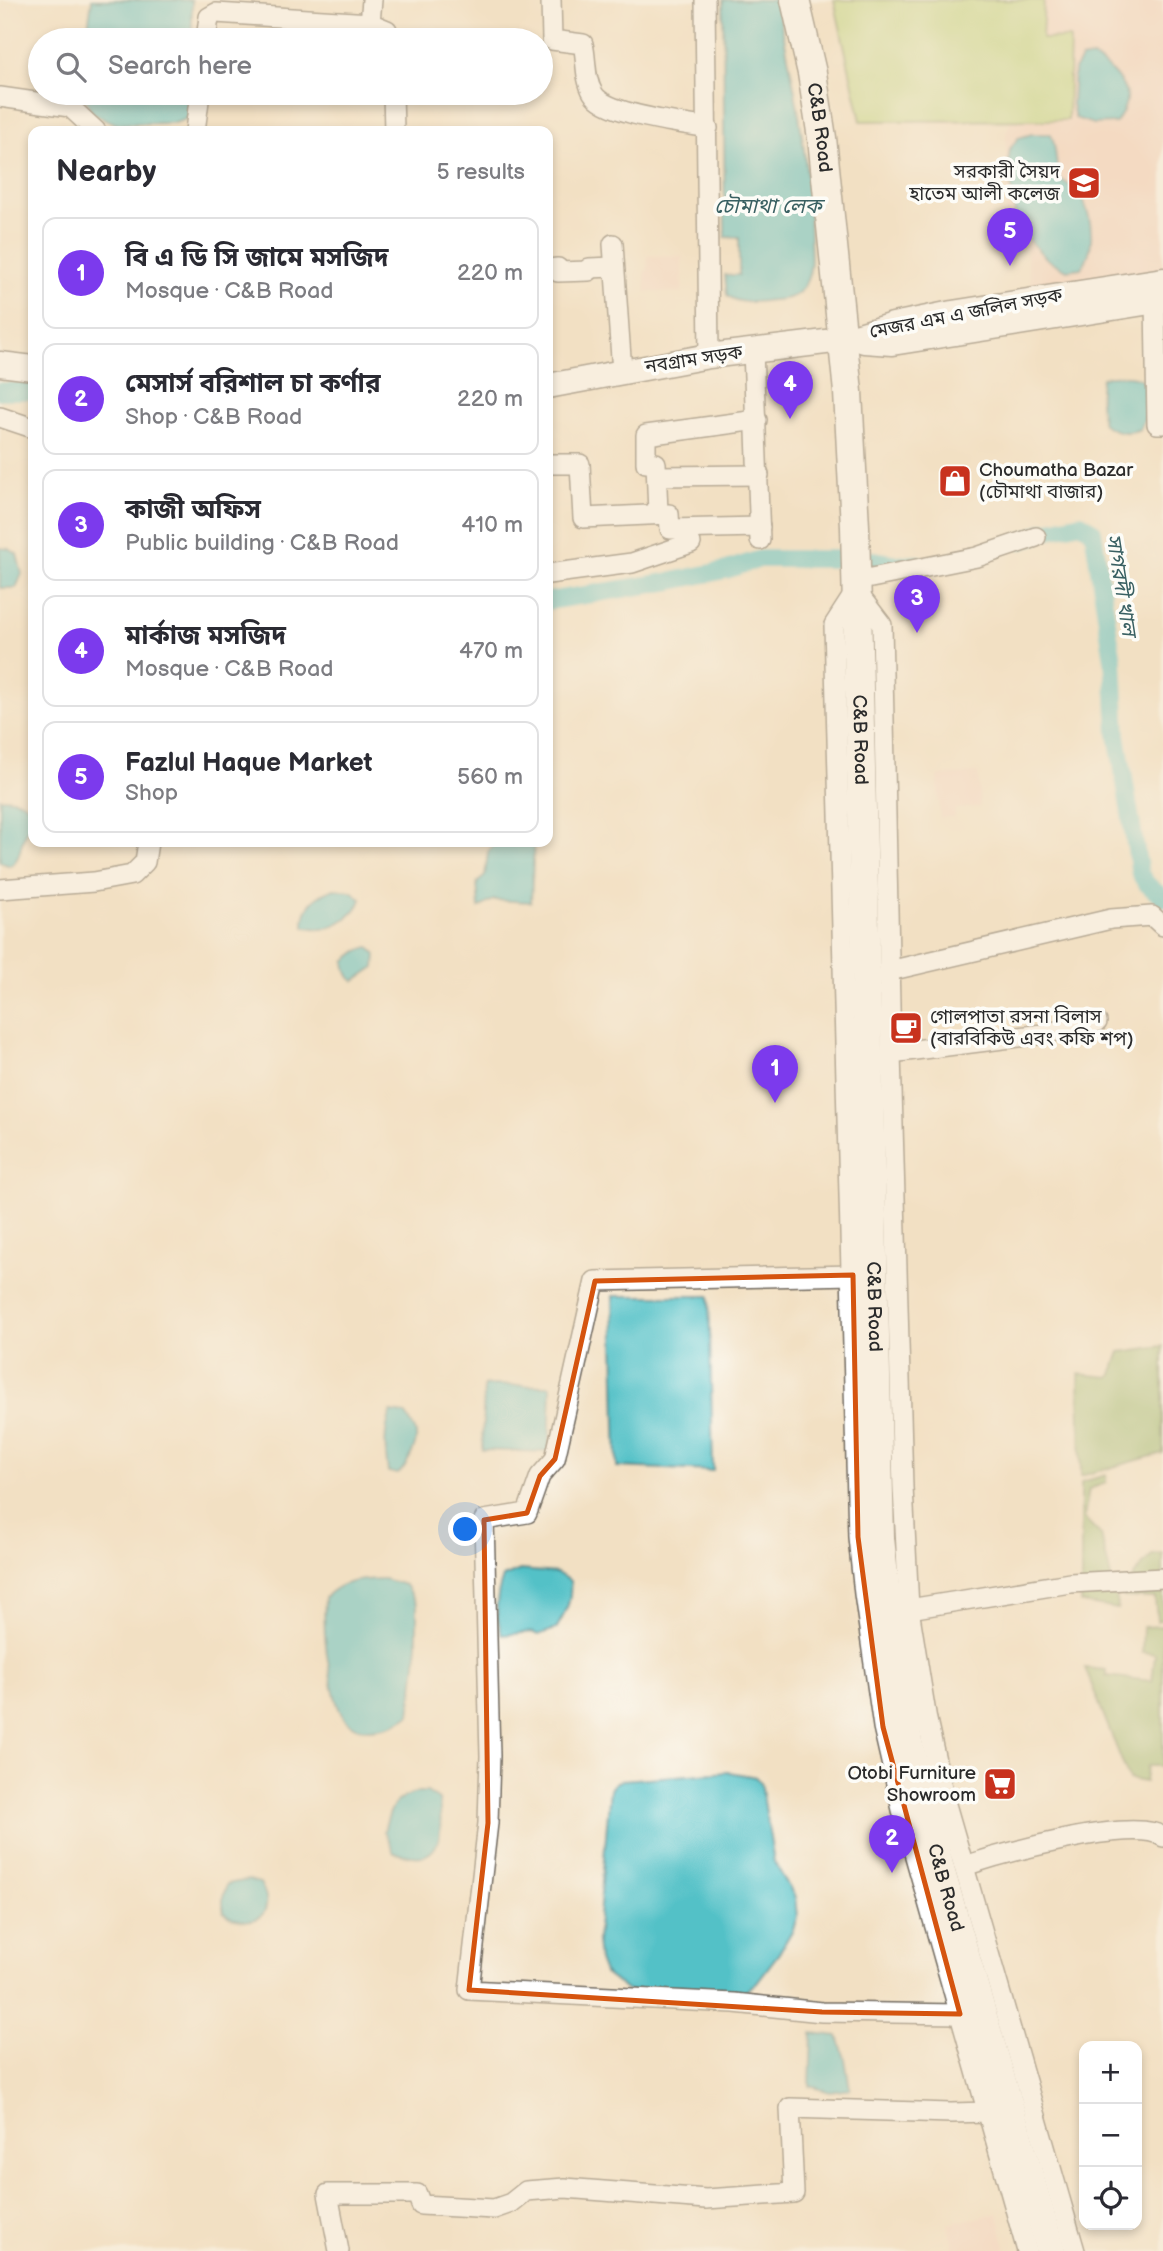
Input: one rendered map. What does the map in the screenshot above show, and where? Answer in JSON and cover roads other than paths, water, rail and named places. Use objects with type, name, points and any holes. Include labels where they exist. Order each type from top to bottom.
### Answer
[{"type":"highway","name":"C&B Road","points":[[795,0],[812,73],[822,138],[848,391],[855,527],[880,1538],[889,1626],[908,1742],[937,1856],[1051,2251]]},
{"type":"highway","name":"C&B Road","points":[[813,0],[829,67],[840,137],[842,340]]},
{"type":"main road","name":"মেজর এম এ জলিল সড়ক","points":[[842,340],[892,343],[1160,293]]},
{"type":"main road","name":"নবগ্রাম সড়ক","points":[[553,385],[709,356],[842,340]]},
{"type":"main road","points":[[0,364],[28,367]]},
{"type":"street","points":[[370,23],[372,0]]},
{"type":"street","points":[[551,0],[552,28]]},
{"type":"street","points":[[705,0],[709,356]]},
{"type":"street","points":[[208,28],[209,18],[216,13],[370,23],[382,28]]},
{"type":"street","points":[[553,40],[583,44],[588,83],[594,97],[603,103],[620,110],[708,128]]},
{"type":"street","points":[[0,97],[28,101]]},
{"type":"street","points":[[56,105],[70,107],[91,126]]},
{"type":"street","points":[[196,126],[198,105]]},
{"type":"street","points":[[393,105],[394,126]]},
{"type":"street","points":[[613,244],[622,372]]},
{"type":"street","points":[[553,268],[558,268],[558,272],[614,267]]},
{"type":"street","points":[[1160,293],[1157,424],[1163,424]]},
{"type":"street","points":[[553,464],[580,464],[583,518],[658,513],[669,514],[670,529],[760,533],[753,351]]},
{"type":"street","points":[[0,417],[28,426]]},
{"type":"street","points":[[658,513],[656,463],[646,463],[646,435],[757,420]]},
{"type":"street","points":[[657,476],[759,475]]},
{"type":"street","points":[[856,580],[977,557],[1036,537]]},
{"type":"street","points":[[553,573],[632,563],[691,543]]},
{"type":"street","points":[[856,580],[881,625],[903,1487],[909,1609],[927,1720],[945,1801],[1074,2251]]},
{"type":"street","points":[[856,580],[834,625],[858,1537],[883,1727],[903,1814],[1027,2251]]},
{"type":"street","points":[[0,889],[94,883],[132,875],[145,862],[147,847]]},
{"type":"street","points":[[889,971],[1111,919],[1152,916],[1163,926]]},
{"type":"street","points":[[891,1053],[1043,1034],[1097,1022]]},
{"type":"street","points":[[853,1275],[595,1281],[555,1458],[540,1476],[527,1513],[484,1520],[490,1756],[488,1823],[469,1990],[734,2003],[822,2012],[960,2014]]},
{"type":"street","points":[[909,1609],[1070,1583],[1163,1578]]},
{"type":"street","points":[[964,1866],[1028,1847],[1130,1830],[1157,1833],[1163,1837]]},
{"type":"street","points":[[339,2251],[328,2194],[417,2194],[421,2205],[494,2209],[512,2203],[526,2191],[565,2189],[706,2199],[794,2193],[790,2108],[988,2112]]},
{"type":"water","points":[[92,0],[192,0],[192,28],[88,28]]},
{"type":"water","name":"চৌমাথা লেক","points":[[723,0],[776,0],[799,115],[807,173],[811,257],[805,285],[794,296],[785,299],[743,302],[727,295],[725,275],[739,275],[739,238],[725,237]]},
{"type":"water","points":[[1092,57],[1110,70],[1124,89],[1126,101],[1116,123],[1093,124],[1075,118],[1072,104],[1074,70],[1081,59]]},
{"type":"water","points":[[88,105],[191,105],[189,118],[175,123],[116,124],[92,113]]},
{"type":"water","points":[[1032,134],[1051,134],[1059,178],[1076,191],[1086,208],[1091,240],[1081,268],[1067,270],[1048,260],[1017,228],[1008,164],[1010,149],[1018,138]]},
{"type":"water","points":[[1133,376],[1146,383],[1148,411],[1140,429],[1121,431],[1103,424],[1100,389],[1102,378]]},
{"type":"water","points":[[0,548],[17,554],[22,574],[16,588],[0,588]]},
{"type":"water","points":[[0,798],[27,805],[28,828],[14,863],[10,866],[0,862]]},
{"type":"water","points":[[492,847],[534,847],[531,902],[493,900],[479,908],[477,883],[485,876],[488,852]]},
{"type":"water","points":[[334,889],[351,891],[361,899],[355,910],[340,922],[322,929],[304,927],[308,908],[321,895]]},
{"type":"water","points":[[369,947],[376,955],[375,967],[354,981],[348,975],[345,961]]},
{"type":"water","points":[[613,1296],[709,1296],[713,1471],[617,1467]]},
{"type":"water","points":[[484,1385],[551,1386],[549,1452],[482,1450]]},
{"type":"water","points":[[391,1412],[405,1414],[416,1434],[414,1449],[398,1474],[388,1472],[387,1464],[386,1434]]},
{"type":"water","points":[[520,1570],[557,1573],[570,1581],[568,1606],[556,1629],[538,1635],[532,1632],[502,1635],[497,1606],[500,1585],[503,1577]]},
{"type":"water","points":[[384,1579],[405,1585],[417,1604],[417,1654],[410,1715],[387,1727],[359,1728],[345,1718],[336,1702],[326,1644],[325,1597],[345,1584]]},
{"type":"water","points":[[729,1772],[756,1777],[761,1783],[774,1862],[795,1897],[797,1917],[793,1929],[757,1982],[742,1994],[628,1991],[604,1973],[599,1960],[597,1941],[610,1789],[622,1780]]},
{"type":"water","points":[[427,1792],[439,1800],[441,1824],[438,1840],[430,1853],[423,1856],[394,1853],[384,1831],[388,1816],[394,1805],[404,1797]]},
{"type":"water","points":[[249,1880],[260,1883],[263,1888],[266,1900],[264,1912],[254,1920],[234,1919],[223,1912],[223,1897],[227,1884]]},
{"type":"water","points":[[812,2033],[838,2036],[850,2089],[830,2092],[810,2086]]},
{"type":"waterway","points":[[0,391],[28,391]]},
{"type":"waterway","name":"সাগরদী খাল","points":[[1022,541],[1045,531],[1081,523],[1093,531],[1113,660],[1117,735],[1140,874],[1163,898]]},
{"type":"waterway","name":"সাগরদী খাল","points":[[553,600],[672,581],[726,570],[760,559],[875,560],[904,565],[917,564]]},
{"type":"place","name":"সরকারী সৈয়দ হাতেম আলী কলেজ","points":[[1084,183]]},
{"type":"place","name":"Fazlul Haque Market","points":[[1010,266]]},
{"type":"place","name":"মার্কাজ মসজিদ","points":[[790,419]]},
{"type":"place","name":"Choumatha Bazar (চৌমাথা বাজার)","points":[[955,481]]},
{"type":"place","name":"কাজী অফিস","points":[[917,633]]},
{"type":"place","name":"গোলপাতা রসনা বিলাস (বারবিকিউ এবং কফি শপ)","points":[[906,1028]]},
{"type":"place","name":"বি এ ডি সি জামে মসজিদ","points":[[775,1103]]},
{"type":"place","name":"Otobi Furniture Showroom","points":[[1000,1784]]},
{"type":"place","name":"মেসার্স বরিশাল চা কর্ণার","points":[[892,1873]]}]
